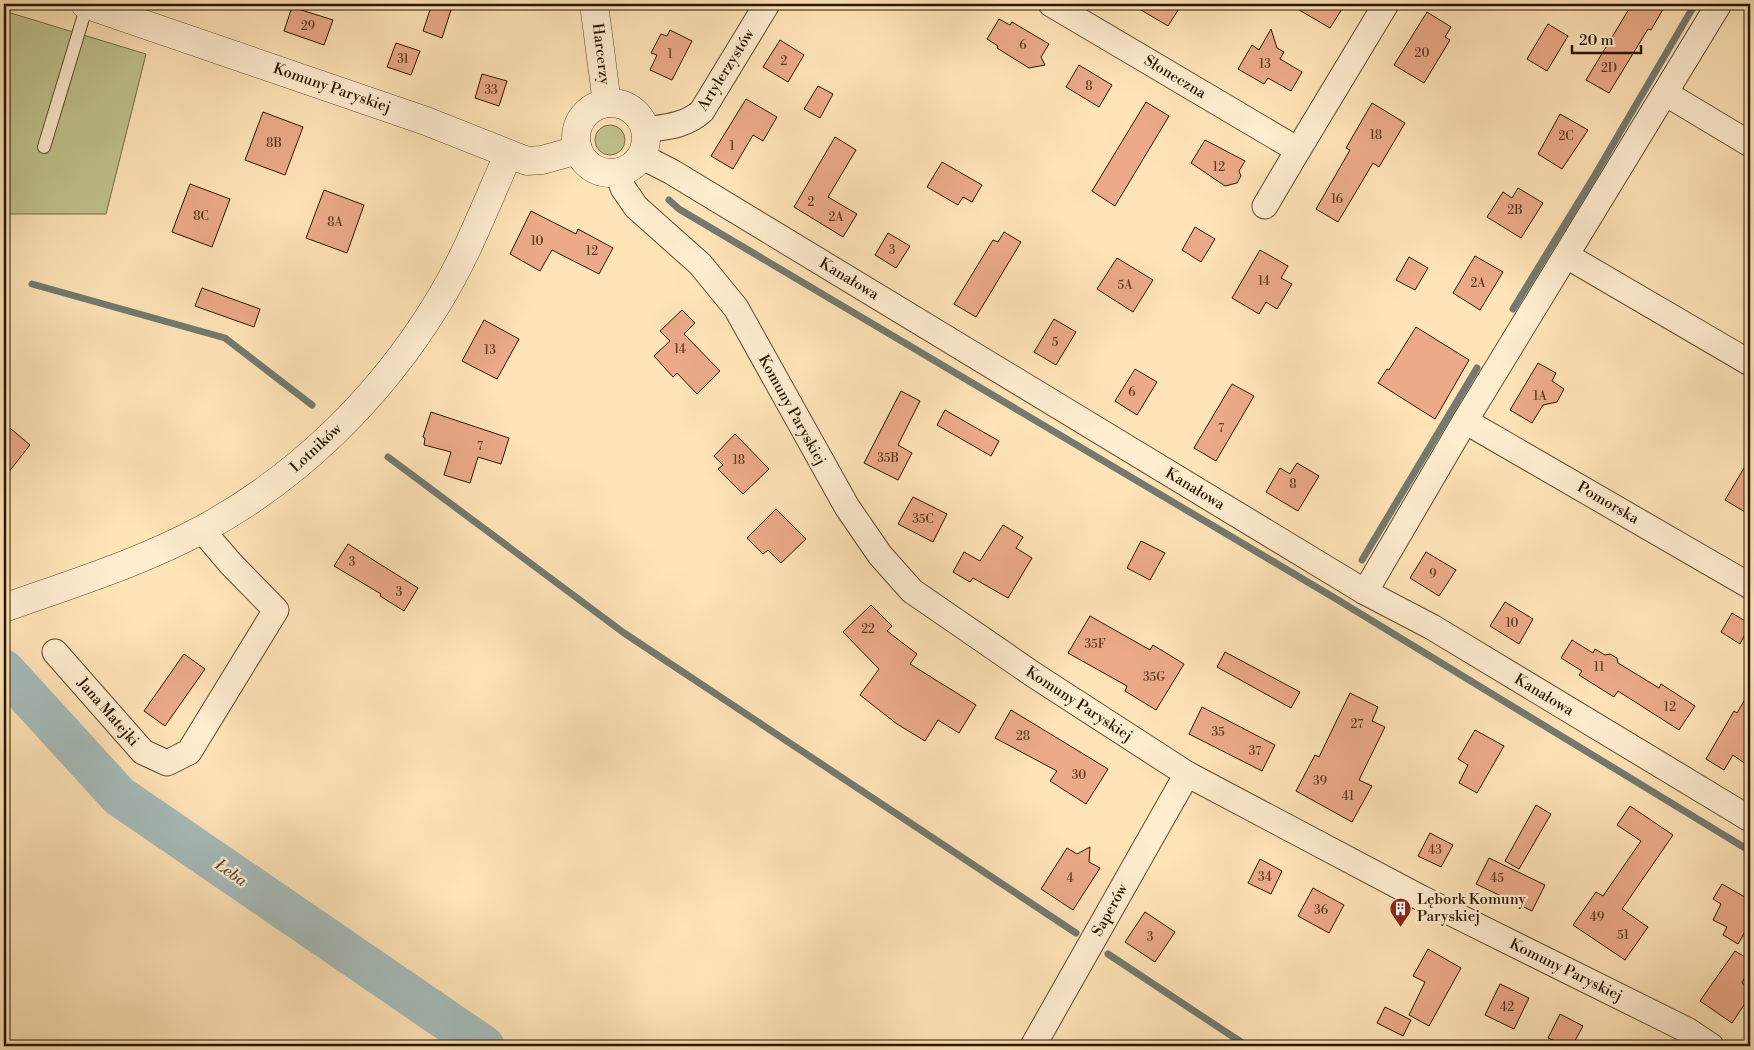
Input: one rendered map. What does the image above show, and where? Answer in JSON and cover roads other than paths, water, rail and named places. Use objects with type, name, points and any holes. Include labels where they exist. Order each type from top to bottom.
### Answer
[{"type":"street","name":"Komuny Paryskiej","points":[[86,4],[426,121],[508,155],[532,162],[578,150]]},
{"type":"street","name":"Harcerzy","points":[[594,4],[607,103]]},
{"type":"street","name":"Artylerzystów","points":[[643,143],[695,118],[702,111],[767,4]]},
{"type":"street","points":[[1265,206],[1386,4]]},
{"type":"street","points":[[1364,592],[1465,421],[1719,4]]},
{"type":"street","name":"Słoneczna","points":[[1063,7],[1298,150]]},
{"type":"street","points":[[1665,93],[1750,144]]},
{"type":"street","points":[[607,103],[626,106],[634,112],[643,143],[628,169],[618,172],[602,172],[594,169],[582,158],[576,140],[581,120],[596,107],[607,103]]},
{"type":"street","name":"Kanałowa","points":[[643,143],[681,177],[1364,592],[1432,628],[1750,819]]},
{"type":"street","name":"Lotników","points":[[5,605],[148,556],[202,530],[236,511],[289,473],[328,439],[387,375],[409,347],[456,270],[508,155]]},
{"type":"street","name":"Komuny Paryskiej","points":[[618,172],[623,188],[636,207],[700,264],[736,308],[834,486],[865,534],[897,575],[928,603],[1187,774],[1421,898],[1687,1030],[1711,1046]]},
{"type":"street","points":[[1567,256],[1750,363]]},
{"type":"street","name":"Pomorska","points":[[1465,421],[1750,586]]},
{"type":"street","name":"Jana Matejki","points":[[55,652],[143,752],[167,763],[189,752],[276,610],[231,564],[202,530]]},
{"type":"street","name":"Saperów","points":[[1033,1046],[1187,774]]},
{"type":"lane","points":[[44,147],[86,4]]},
{"type":"waterway","points":[[1513,309],[1592,180],[1695,4]]},
{"type":"waterway","points":[[669,200],[679,209],[1338,600],[1750,851]]},
{"type":"waterway","points":[[32,284],[225,338],[312,405]]},
{"type":"waterway","points":[[1362,560],[1477,368]]},
{"type":"waterway","points":[[388,457],[624,633],[1076,933]]},
{"type":"waterway","name":"Łeba","points":[[4,670],[119,796],[484,1046]]},
{"type":"waterway","points":[[1108,954],[1247,1046]]},
{"type":"place","name":"Lębork Komuny Paryskiej","points":[[1401,927]]}]
